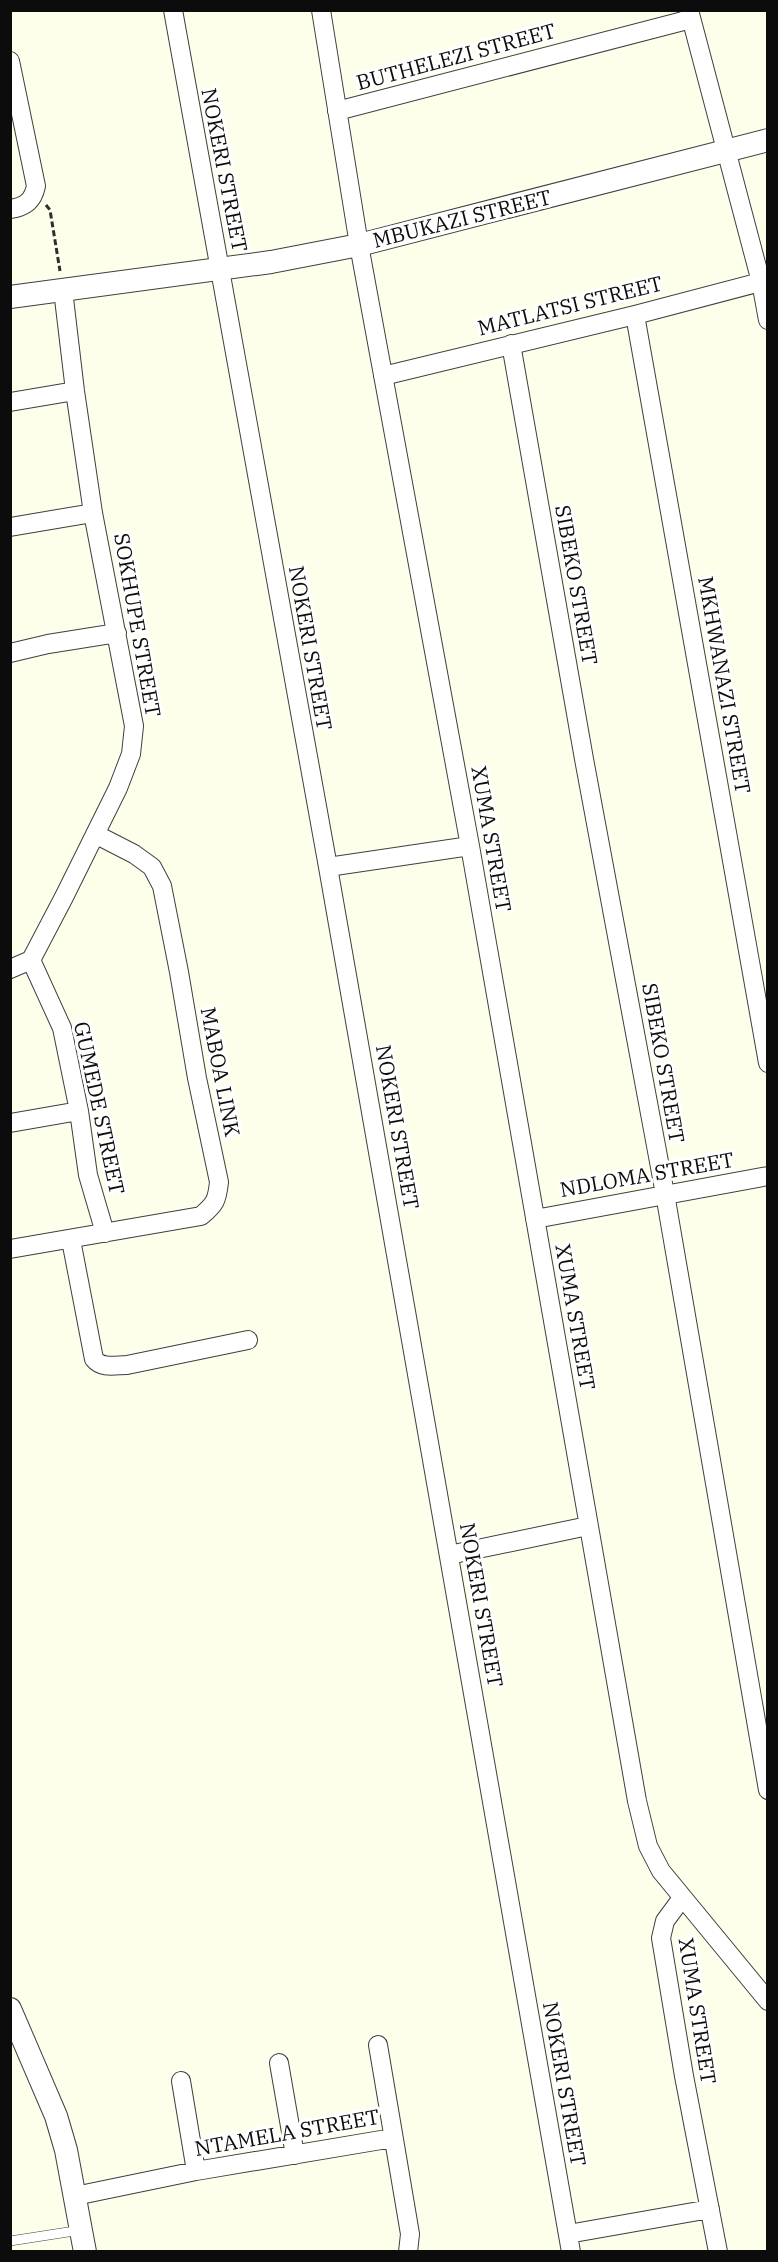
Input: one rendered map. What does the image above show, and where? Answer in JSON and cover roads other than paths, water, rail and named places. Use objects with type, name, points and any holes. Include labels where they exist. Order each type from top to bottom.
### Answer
[{"type":"street","name":"NOKERI STREET","points":[[173,10],[206,203],[328,867],[569,2242]]},
{"type":"street","name":"XUMA STREET","points":[[321,10],[359,245],[470,846],[637,1801],[648,1846],[661,1871],[682,1898],[665,1921],[661,1938],[684,2076],[718,2252]]},
{"type":"street","name":"BUTHELEZI STREET","points":[[337,111],[690,15]]},
{"type":"street","points":[[690,15],[764,281],[768,320]]},
{"type":"street","points":[[10,209],[25,206],[36,186],[11,62]]},
{"type":"street","name":"MBUKAZI STREET","points":[[10,297],[220,270],[359,245],[768,140]]},
{"type":"street","name":"MATLATSI STREET","points":[[383,376],[764,281]]},
{"type":"street","name":"SOKHUPE STREET","points":[[31,960],[118,788],[131,754],[134,726],[93,513],[63,291]]},
{"type":"street","name":"MKHWANAZI STREET","points":[[635,315],[768,1063]]},
{"type":"street","name":"SIBEKO STREET","points":[[511,344],[586,771],[665,1194],[768,1790]]},
{"type":"street","points":[[10,402],[75,392]]},
{"type":"street","points":[[10,527],[93,513]]},
{"type":"street","points":[[10,653],[48,644],[117,633]]},
{"type":"street","name":"MABOA LINK","points":[[10,1249],[201,1216],[213,1206],[218,1198],[219,1182],[197,1078],[162,886],[152,867],[134,854],[95,834]]},
{"type":"street","points":[[328,867],[470,846]]},
{"type":"street","points":[[10,969],[31,960]]},
{"type":"street","name":"GUMEDE STREET","points":[[31,960],[62,1028],[79,1111],[88,1175],[105,1233]]},
{"type":"street","points":[[10,1123],[79,1111]]},
{"type":"street","name":"NDLOMA STREET","points":[[535,1219],[768,1176]]},
{"type":"street","points":[[71,1240],[94,1359],[98,1363],[108,1366],[128,1365],[248,1340]]},
{"type":"street","points":[[449,1556],[588,1526]]},
{"type":"street","points":[[682,1898],[768,2001]]},
{"type":"street","points":[[10,2009],[56,2116],[66,2150],[83,2241]]},
{"type":"street","points":[[378,2045],[393,2138]]},
{"type":"street","points":[[279,2063],[295,2155]]},
{"type":"street","points":[[181,2080],[196,2171]]},
{"type":"street","name":"NTAMELA STREET","points":[[75,2196],[196,2171],[393,2138],[410,2235],[408,2252]]},
{"type":"street","points":[[569,2242],[710,2210]]},
{"type":"lane","points":[[10,2241],[83,2241]]}]
